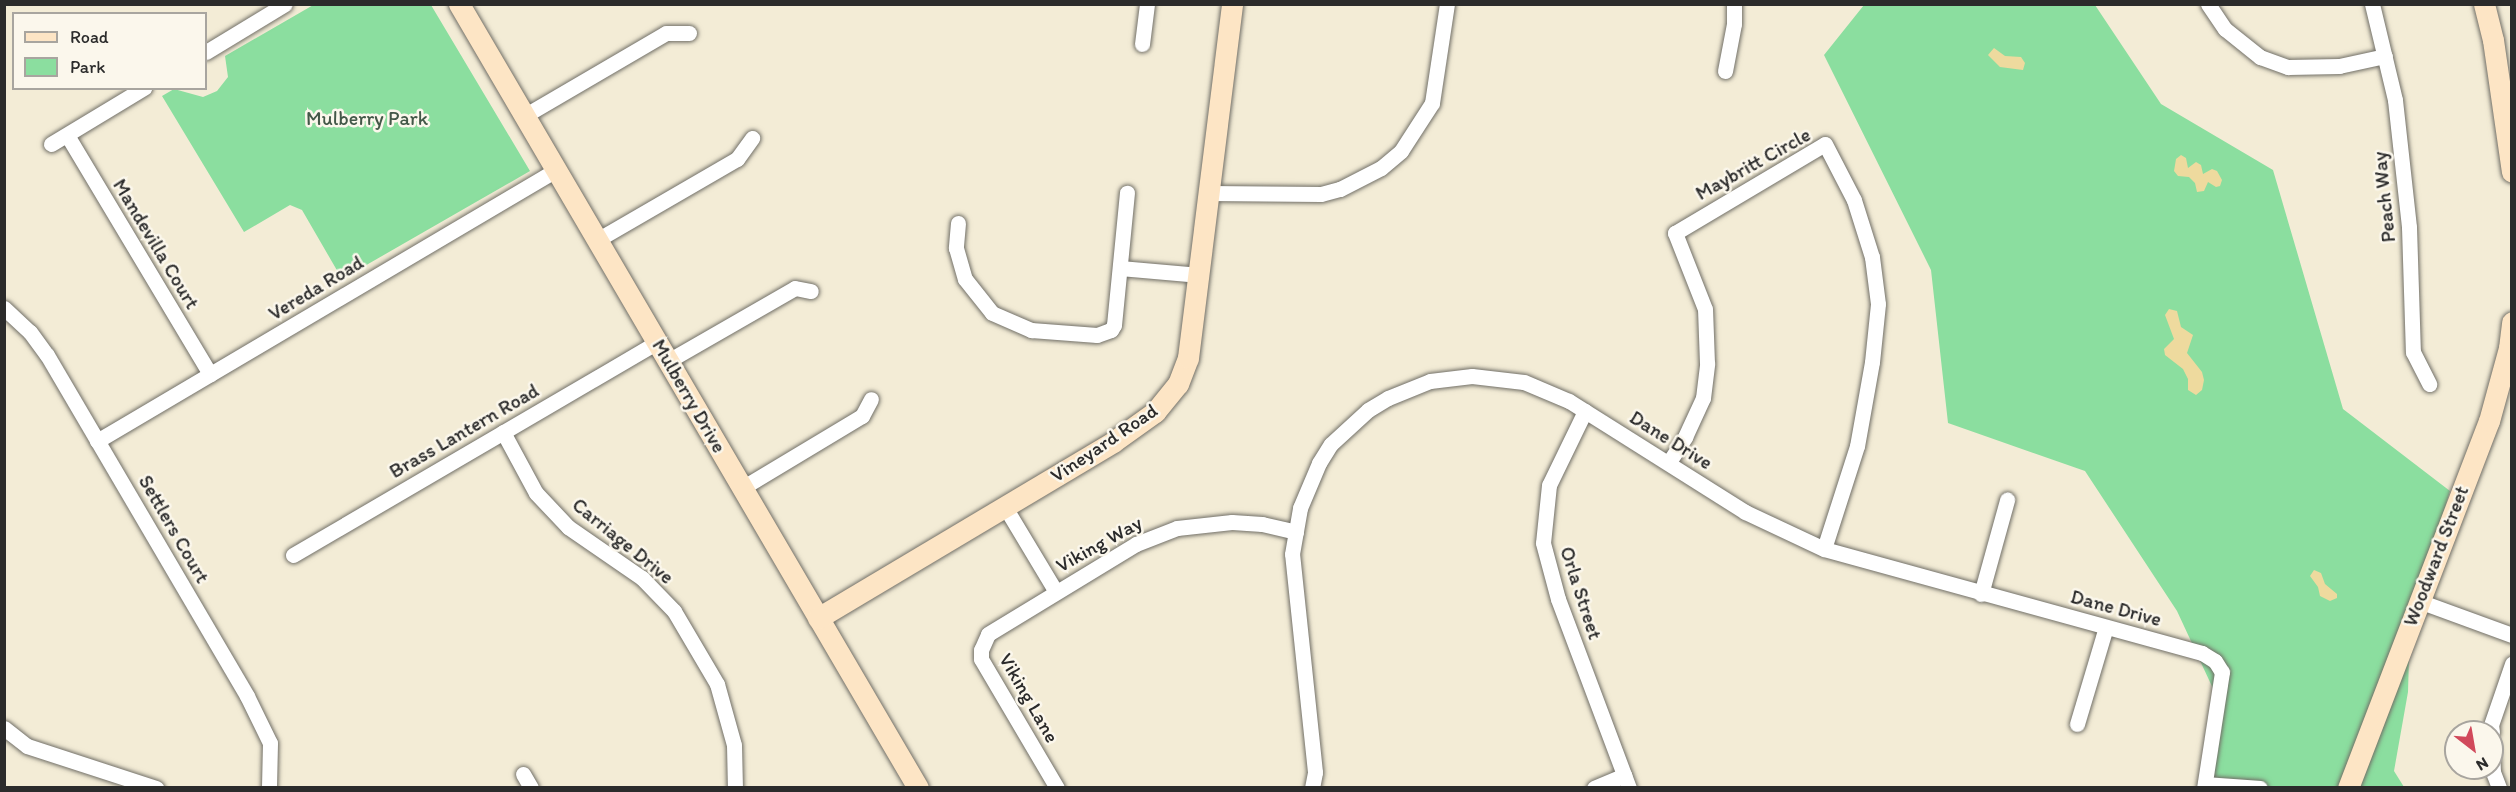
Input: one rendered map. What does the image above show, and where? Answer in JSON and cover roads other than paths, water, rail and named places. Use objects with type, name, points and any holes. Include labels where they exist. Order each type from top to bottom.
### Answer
[{"type":"street","points":[[207,51],[285,4]]},
{"type":"street","name":"Mulberry Drive","points":[[459,4],[918,788]]},
{"type":"street","points":[[1142,44],[1147,4]]},
{"type":"street","name":"Vineyard Road","points":[[818,618],[1113,442],[1155,412],[1178,384],[1188,358],[1200,275],[1232,4]]},
{"type":"street","points":[[1208,193],[1321,194],[1340,189],[1381,168],[1401,152],[1432,103],[1447,4]]},
{"type":"street","points":[[1725,71],[1734,24],[1734,4]]},
{"type":"street","points":[[2208,4],[2225,29],[2260,57],[2288,67],[2339,66],[2385,56]]},
{"type":"street","name":"Peach Way","points":[[2372,4],[2395,100],[2409,227],[2413,352],[2429,384]]},
{"type":"street","points":[[2484,4],[2493,40],[2511,172]]},
{"type":"street","points":[[524,116],[666,33],[689,33]]},
{"type":"street","points":[[51,144],[141,90]]},
{"type":"street","name":"Mandevilla Court","points":[[67,135],[210,374]]},
{"type":"street","points":[[597,240],[737,159],[752,138]]},
{"type":"street","name":"Maybritt Circle","points":[[1669,462],[1685,437],[1702,398],[1707,363],[1706,309],[1675,233],[1825,144],[1854,200],[1872,257],[1878,303],[1872,362],[1857,446],[1824,549]]},
{"type":"street","name":"Vereda Road","points":[[98,441],[556,170]]},
{"type":"street","points":[[958,223],[956,248],[965,279],[992,313],[1031,330],[1097,335],[1111,330],[1114,325],[1127,193]]},
{"type":"street","points":[[1120,268],[1200,275]]},
{"type":"street","points":[[668,361],[795,288],[811,291]]},
{"type":"street","name":"Settlers Court","points":[[4,308],[30,332],[47,355],[247,696],[270,743],[269,788]]},
{"type":"street","name":"Woodward Street","points":[[2348,788],[2489,421],[2509,348],[2511,322]]},
{"type":"street","name":"Brass Lantern Road","points":[[293,555],[657,342]]},
{"type":"street","name":"Dane Drive","points":[[1312,788],[1315,772],[1292,554],[1300,508],[1319,464],[1331,444],[1368,410],[1389,398],[1430,381],[1472,376],[1524,382],[1569,401],[1745,512],[1824,549],[2202,653],[2216,661],[2222,672],[2205,786]]},
{"type":"street","points":[[742,488],[862,416],[871,399]]},
{"type":"street","name":"Orla Street","points":[[1585,411],[1549,485],[1543,543],[1558,599],[1626,781]]},
{"type":"street","name":"Carriage Drive","points":[[503,432],[536,493],[568,527],[642,578],[674,611],[717,684],[734,746],[735,788]]},
{"type":"street","points":[[1981,594],[2007,500]]},
{"type":"street","name":"Viking Way","points":[[1005,507],[1056,592],[1136,544],[1176,528],[1232,522],[1263,524],[1296,532]]},
{"type":"street","name":"Viking Lane","points":[[1056,592],[988,634],[981,650],[981,659],[1057,788]]},
{"type":"street","points":[[2419,601],[2511,635]]},
{"type":"street","points":[[2077,724],[2106,627]]},
{"type":"street","points":[[2493,720],[2511,664]]},
{"type":"street","points":[[4,728],[27,746],[156,788]]},
{"type":"street","points":[[1594,788],[1626,781]]},
{"type":"street","points":[[2205,786],[2260,788]]},
{"type":"park label","name":"Mulberry Park","points":[[367,118]]}]
